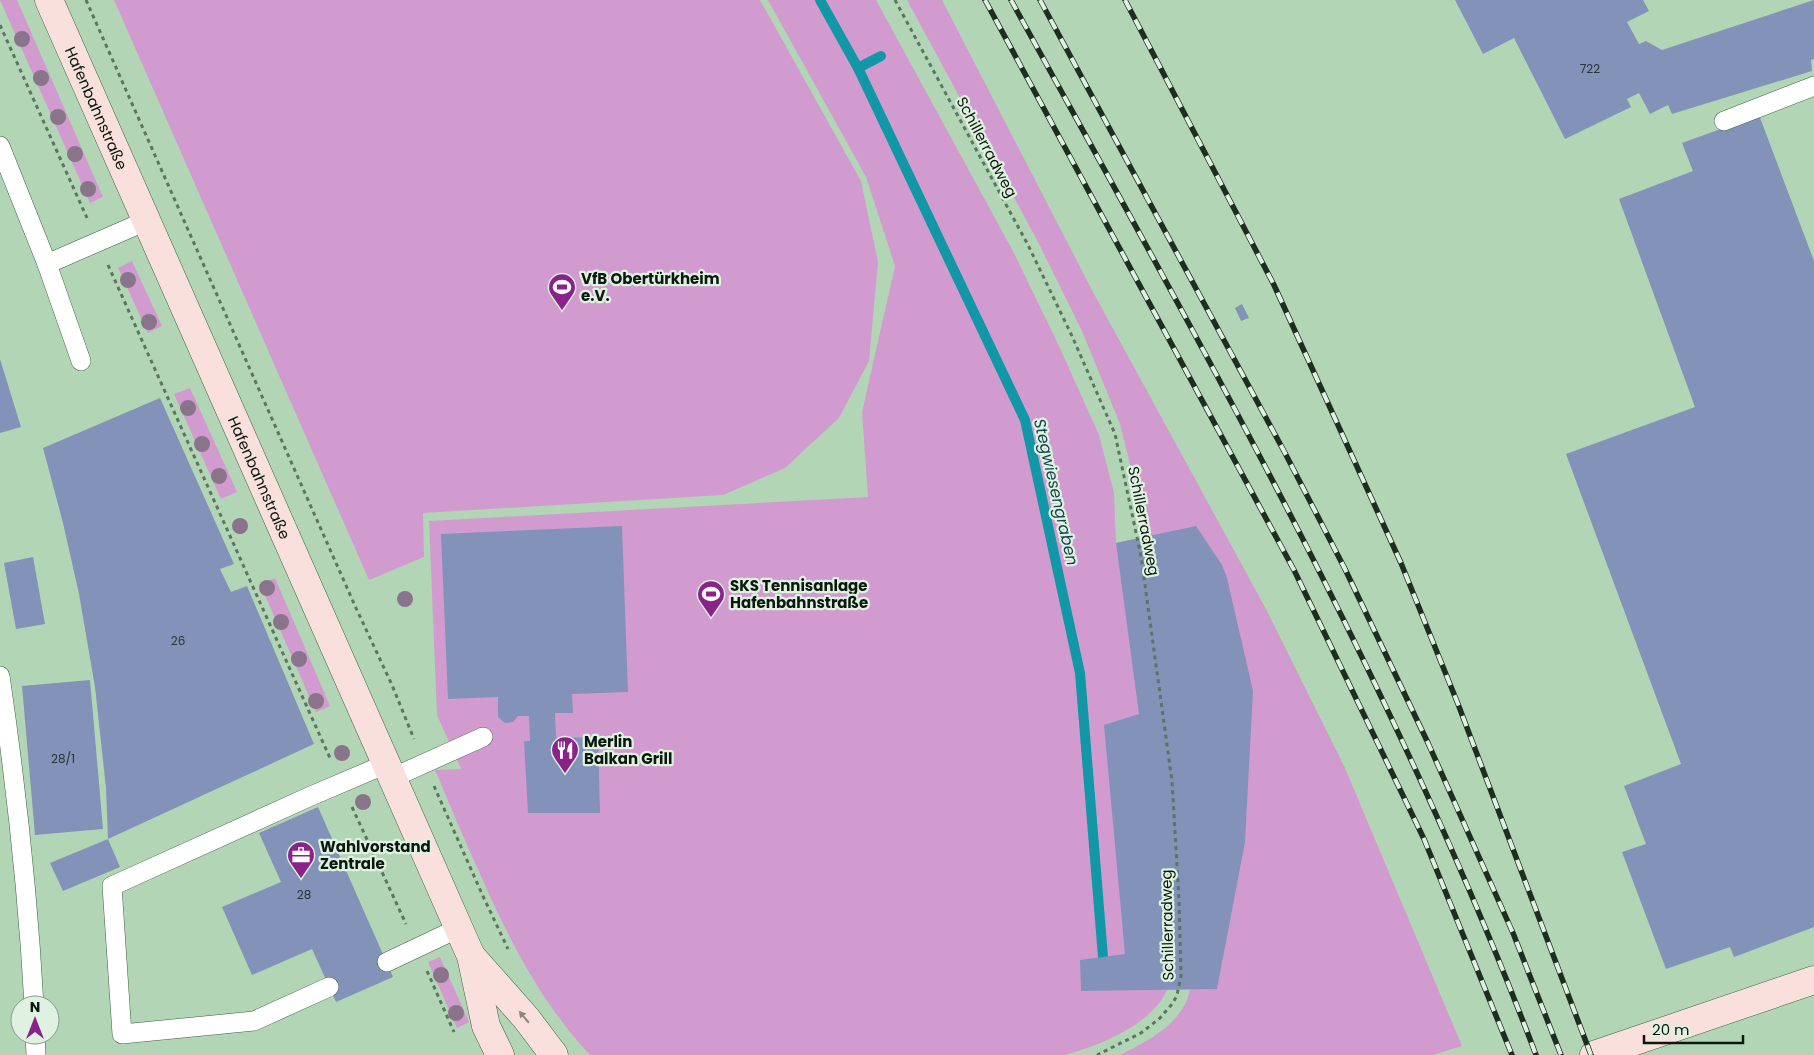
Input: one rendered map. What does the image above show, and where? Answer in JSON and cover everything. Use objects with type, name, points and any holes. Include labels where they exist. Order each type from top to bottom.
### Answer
[{"type":"main road","name":"Hafenbahnstraße","points":[[49,0],[471,956],[486,1026],[500,1055]]},
{"type":"main road","name":"Hafenbahnstraße","points":[[471,956],[526,1018],[554,1055]]},
{"type":"main road","points":[[1594,1055],[1814,980]]},
{"type":"lane","points":[[1724,121],[1814,86]]},
{"type":"lane","points":[[0,146],[47,264],[81,361]]},
{"type":"lane","points":[[47,264],[146,221]]},
{"type":"lane","points":[[0,676],[13,762],[26,884],[33,995]]},
{"type":"lane","points":[[330,987],[254,1021],[122,1034],[112,886],[341,783],[424,764],[483,737]]},
{"type":"lane","points":[[386,962],[459,928]]},
{"type":"path","points":[[86,0],[392,685],[424,764],[512,956]]},
{"type":"path","name":"Schillerradweg","points":[[895,0],[1028,246],[1072,336],[1114,434],[1141,556],[1172,781],[1179,900],[1181,976],[1177,995],[1173,1003],[1160,1018],[1141,1033],[1097,1055]]},
{"type":"path","points":[[0,25],[456,1037]]},
{"type":"shaded area","points":[[0,0],[17,0],[103,197],[90,203]]},
{"type":"shaded area","name":"VfB Obertürkheim e.V.","points":[[114,0],[760,0],[861,181],[878,262],[869,361],[839,418],[785,468],[723,495],[423,513],[424,557],[369,580]]},
{"type":"shaded area","points":[[768,0],[876,0],[1014,253],[1099,435],[1114,493],[1116,543],[1148,536],[1120,424],[1082,331],[1037,240],[907,0],[942,0],[1093,292],[1266,609],[1345,768],[1462,1046],[1433,1055],[1120,1055],[1153,1037],[1173,1021],[1186,1001],[1190,989],[1167,990],[1160,1002],[1149,1014],[1124,1032],[1094,1046],[1065,1055],[590,1055],[573,1036],[543,995],[517,951],[495,906],[435,770],[461,769],[437,715],[429,521],[868,497],[862,412],[895,266],[866,177]]},
{"type":"shaded area","points":[[132,261],[162,326],[148,333],[118,268]]},
{"type":"shaded area","points":[[190,388],[237,492],[221,499],[174,394]]},
{"type":"shaded area","points":[[275,578],[330,706],[316,712],[260,584]]},
{"type":"shaded area","points":[[440,957],[469,1022],[457,1028],[428,962]]},
{"type":"building","points":[[1455,0],[1643,0],[1649,11],[1627,22],[1639,44],[1646,41],[1662,50],[1814,0],[1814,59],[1811,60],[1812,71],[1672,114],[1668,105],[1650,114],[1639,93],[1627,99],[1631,107],[1565,139],[1514,38],[1483,54]]},
{"type":"building","points":[[1759,115],[1814,261],[1814,927],[1734,957],[1730,947],[1666,969],[1622,852],[1646,844],[1624,786],[1681,764],[1566,454],[1695,407],[1619,199],[1693,171],[1682,143]]},
{"type":"building","points":[[1242,304],[1249,318],[1241,321],[1235,308]]},
{"type":"building","points":[[0,359],[21,427],[0,433]]},
{"type":"building","points":[[160,398],[234,564],[220,569],[231,592],[247,586],[314,744],[108,839],[106,788],[95,687],[79,594],[43,448]]},
{"type":"building","points":[[622,526],[628,692],[572,694],[573,713],[555,713],[556,738],[598,737],[600,813],[528,813],[524,741],[530,741],[529,716],[518,716],[513,722],[505,723],[498,717],[498,697],[448,699],[441,534]]},
{"type":"building","points":[[1196,526],[1222,565],[1227,578],[1253,691],[1245,842],[1217,989],[1081,991],[1080,960],[1125,954],[1104,725],[1139,714],[1116,543]]},
{"type":"building","points":[[33,557],[45,624],[16,629],[4,563]]},
{"type":"building","points":[[90,680],[103,829],[35,835],[22,686]]},
{"type":"building","points":[[318,807],[393,977],[336,1002],[312,949],[252,975],[222,907],[281,882],[259,833]]},
{"type":"building","points":[[108,839],[120,867],[63,891],[50,863]]},
{"type":"waterway","points":[[820,0],[858,68],[881,56]]},
{"type":"waterway","name":"Stegwiesengraben","points":[[858,68],[1025,420],[1080,673],[1103,957]]},
{"type":"railway","points":[[985,0],[1294,570],[1424,839],[1512,1055]]},
{"type":"railway","points":[[1011,0],[1224,388],[1359,650],[1422,783],[1481,918],[1536,1055]]},
{"type":"railway","points":[[1040,0],[1285,453],[1345,569],[1428,743],[1513,933],[1561,1055]]},
{"type":"railway","points":[[1125,0],[1274,285],[1401,563],[1458,704],[1591,1055]]},
{"type":"place","name":"VfB Obertürkheim e.V.","points":[[562,311]]},
{"type":"place","name":"SKS Tennisanlage Hafenbahnstraße","points":[[711,618]]},
{"type":"place","name":"Merlin Balkan Grill","points":[[565,774]]},
{"type":"place","name":"Wahlvorstand Zentrale","points":[[301,879]]}]
